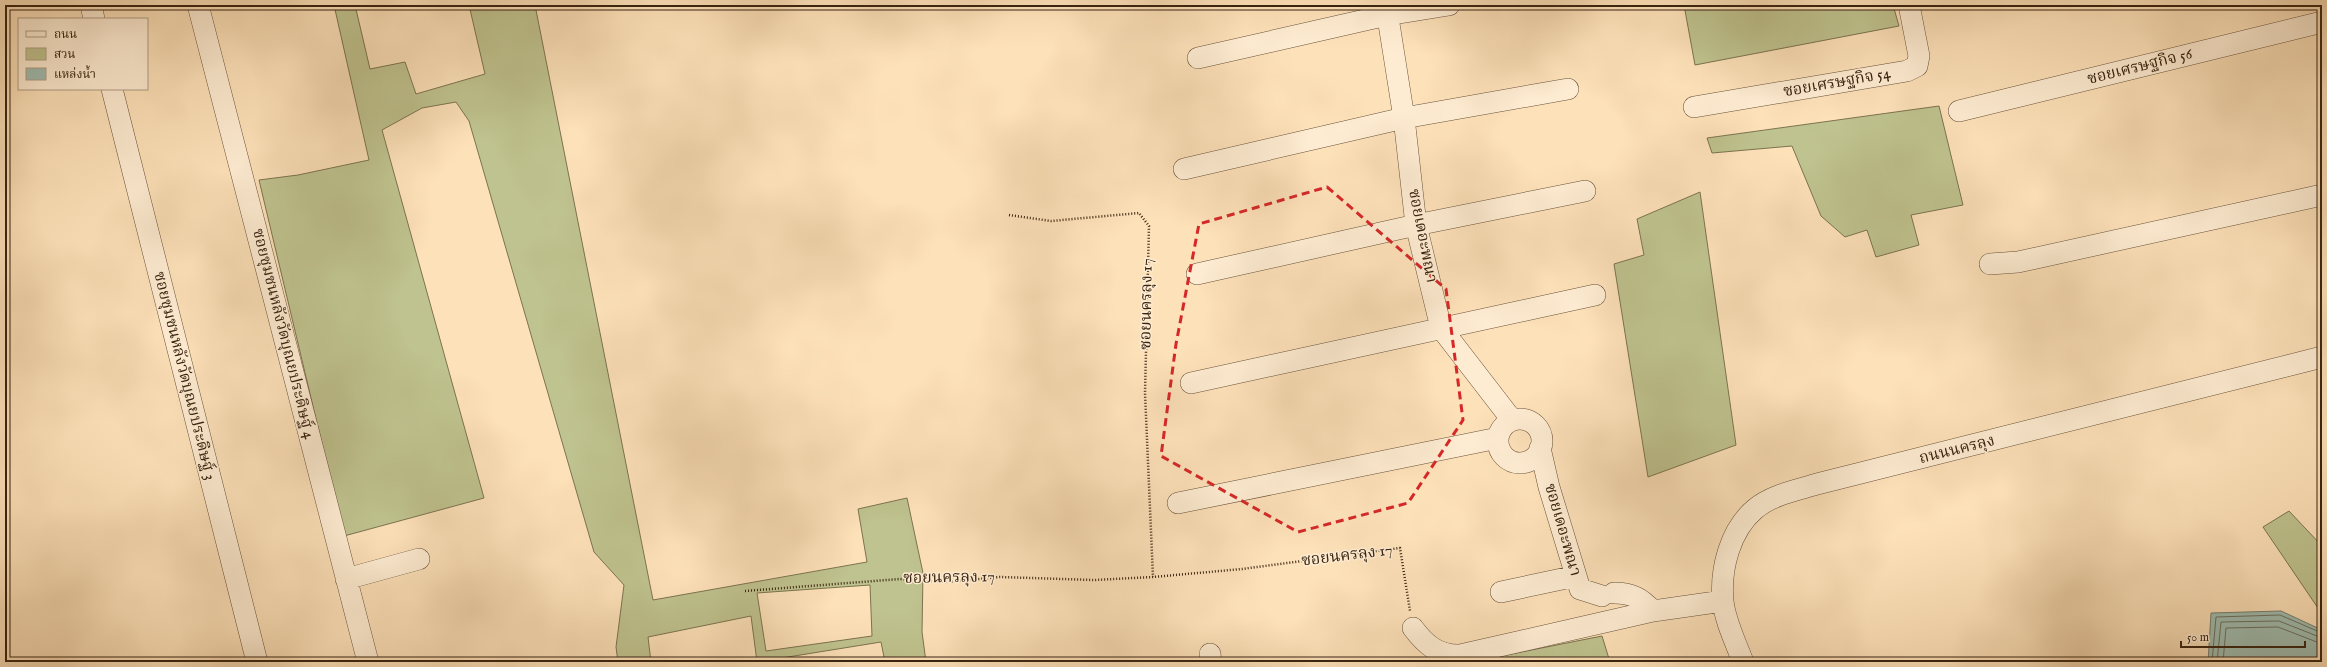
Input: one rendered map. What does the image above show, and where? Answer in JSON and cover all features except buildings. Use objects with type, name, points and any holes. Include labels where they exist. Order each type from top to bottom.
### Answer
[{"type":"street","points":[[91,5],[94,18]]},
{"type":"street","name":"ซอยชุมชนหลังวัดบุณยประดิษฐ์ 4","points":[[198,5],[368,662]]},
{"type":"street","points":[[1198,58],[1387,10],[1449,5]]},
{"type":"street","name":"ซอยเศรษฐกิจ 54","points":[[1694,107],[1908,70],[1917,66],[1919,56],[1908,5]]},
{"type":"street","name":"ซอยเดอะพณา","points":[[1387,10],[1404,118],[1416,225],[1441,328],[1512,420],[1525,419],[1536,427],[1541,437],[1540,448],[1549,487],[1580,589],[1608,594],[1632,594],[1644,601],[1653,611]]},
{"type":"street","name":"ซอยเศรษฐกิจ 56","points":[[1958,112],[2322,22]]},
{"type":"street","points":[[1184,169],[1404,118],[1568,89]]},
{"type":"street","name":"ซอยชุมชนหลังวัดบุณยประดิษฐ์ 3","points":[[112,90],[257,662]]},
{"type":"street","points":[[1197,274],[1416,225],[1586,191]]},
{"type":"street","points":[[1990,264],[2018,262],[2322,195]]},
{"type":"street","points":[[1191,384],[1595,294]]},
{"type":"street","name":"ถนนนครลุง","points":[[1743,662],[1723,601],[1724,565],[1735,532],[1755,508],[1773,498],[1817,484],[2322,357]]},
{"type":"street","points":[[1512,420],[1502,427],[1498,438],[1500,451],[1511,461],[1524,462],[1536,455],[1540,448]]},
{"type":"street","points":[[1178,503],[1498,438]]},
{"type":"street","points":[[346,579],[418,559]]},
{"type":"street","points":[[1501,592],[1576,576]]},
{"type":"street","points":[[1413,628],[1426,645],[1458,658],[1653,611],[1723,601]]},
{"type":"path","name":"ซอยนครลุง 17","points":[[1009,215],[1051,221],[1139,213],[1149,226],[1145,393],[1152,577]]},
{"type":"path","name":"ซอยนครลุง 17","points":[[745,591],[900,579],[947,582],[1000,577],[1094,580],[1152,577],[1242,569],[1400,548],[1413,628]]},
{"type":"highlighted area","points":[[1327,187],[1446,289],[1463,420],[1408,503],[1298,532],[1161,456],[1176,344],[1199,224]]},
{"type":"green space","points":[[334,5],[355,5],[370,69],[405,62],[416,94],[485,74],[469,5],[535,5],[653,600],[867,562],[858,509],[907,498],[923,573],[922,632],[926,662],[885,662],[881,642],[757,662],[751,616],[648,637],[651,662],[618,662],[616,647],[624,585],[594,552],[469,121],[456,102],[422,108],[382,130],[484,498],[344,536],[259,180],[298,175],[369,160]],"holes":[[[870,585],[872,636],[766,651],[757,593]]]},
{"type":"green space","points":[[1684,5],[1893,5],[1899,26],[1695,65]]},
{"type":"green space","points":[[1939,106],[1963,205],[1911,215],[1919,245],[1876,257],[1867,230],[1845,237],[1821,216],[1792,146],[1712,153],[1707,138]]},
{"type":"green space","points":[[1700,192],[1736,445],[1648,477],[1614,264],[1644,255],[1637,219]]},
{"type":"green space","points":[[2289,511],[2322,546],[2322,614],[2263,527]]},
{"type":"green space","points":[[1602,636],[1610,662],[1475,662],[1476,661]]},
{"type":"water","points":[[2281,611],[2322,630],[2322,662],[2208,662],[2211,613]]}]
